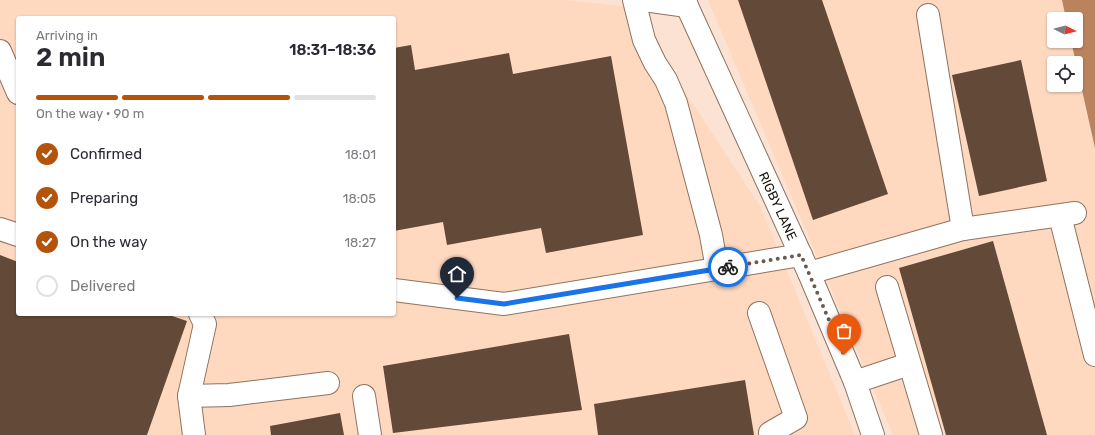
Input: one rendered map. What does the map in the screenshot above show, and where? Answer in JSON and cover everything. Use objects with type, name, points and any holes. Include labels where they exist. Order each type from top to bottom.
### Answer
[{"type":"street","points":[[634,0],[644,40],[655,63],[666,80],[676,102],[711,234],[717,269]]},
{"type":"street","points":[[644,0],[686,3]]},
{"type":"street","name":"RIGBY LANE","points":[[686,3],[805,264],[855,382],[873,435]]},
{"type":"street","points":[[928,15],[963,229]]},
{"type":"street","points":[[0,51],[16,88]]},
{"type":"street","points":[[396,290],[504,304],[717,269],[805,264],[963,229],[1068,215],[1095,356]]},
{"type":"street","points":[[0,229],[16,234]]},
{"type":"street","points":[[886,287],[931,435]]},
{"type":"street","points":[[759,313],[796,418],[770,435]]},
{"type":"street","points":[[194,435],[189,396],[206,324],[201,316]]},
{"type":"street","points":[[855,382],[909,364]]},
{"type":"street","points":[[189,396],[229,395],[328,383]]},
{"type":"street","points":[[364,396],[370,435]]},
{"type":"shaded area","points":[[0,0],[566,0],[629,7],[760,206],[855,435],[0,435]]},
{"type":"shaded area","points":[[708,0],[1062,0],[1065,12],[1047,12],[1047,48],[1073,48],[1074,56],[1047,56],[1047,92],[1082,92],[1095,148],[1095,435],[893,435]]},
{"type":"shaded area","points":[[1062,0],[1095,0],[1095,148],[1082,92],[1083,56],[1074,56],[1073,48],[1083,48],[1083,12],[1065,12]]},
{"type":"building","points":[[738,0],[822,0],[888,194],[813,220]]},
{"type":"building","points":[[411,45],[415,70],[509,53],[513,74],[611,56],[643,235],[546,253],[541,228],[447,245],[443,222],[396,231],[396,48]]},
{"type":"building","points":[[1021,60],[1047,181],[979,196],[952,75]]},
{"type":"building","points":[[993,241],[1047,435],[946,435],[899,268]]},
{"type":"building","points":[[0,255],[16,261],[16,316],[172,316],[187,321],[147,435],[0,435]]},
{"type":"building","points":[[569,334],[582,410],[393,433],[383,366]]},
{"type":"building","points":[[745,380],[754,435],[598,435],[594,404]]},
{"type":"building","points":[[340,413],[344,435],[271,435],[270,426]]},
{"type":"way so far","points":[[728,267],[801,255],[844,355]]},
{"type":"route","points":[[457,298],[504,304],[728,267]]}]
